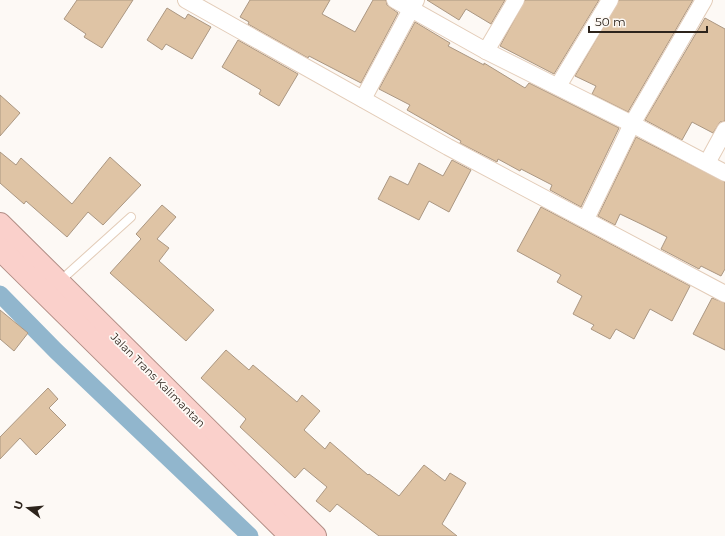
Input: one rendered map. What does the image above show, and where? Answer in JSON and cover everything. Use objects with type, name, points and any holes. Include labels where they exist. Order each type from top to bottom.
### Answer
[{"type":"highway","name":"Jalan Trans Kalimantan","points":[[0,224],[315,536]]},
{"type":"highway","name":"Jalan Trans Kalimantan","points":[[0,249],[291,536]]},
{"type":"street","points":[[186,0],[448,147],[725,294]]},
{"type":"street","points":[[395,0],[413,4],[486,51],[558,86],[725,173]]},
{"type":"street","points":[[486,51],[516,0]]},
{"type":"street","points":[[558,86],[610,0]]},
{"type":"street","points":[[586,219],[632,124],[704,0]]},
{"type":"street","points":[[363,98],[413,4]]},
{"type":"street","points":[[708,163],[725,130]]},
{"type":"lane","points":[[60,282],[130,217]]},
{"type":"building","points":[[77,0],[133,0],[102,48],[84,37],[86,34],[64,19]]},
{"type":"building","points":[[250,0],[330,0],[322,14],[355,32],[373,0],[386,0],[387,5],[398,13],[361,83],[309,56],[308,58],[248,24],[249,22],[240,17]]},
{"type":"building","points":[[427,0],[505,0],[491,24],[466,9],[459,20]]},
{"type":"building","points":[[525,0],[599,0],[554,74],[500,46]]},
{"type":"building","points":[[619,0],[693,0],[628,112],[592,94],[596,86],[575,76]]},
{"type":"building","points":[[167,8],[185,19],[188,14],[211,27],[192,59],[166,44],[162,50],[147,40]]},
{"type":"building","points":[[705,18],[725,29],[725,121],[720,122],[713,133],[692,122],[682,140],[645,120]]},
{"type":"building","points":[[415,22],[450,43],[448,46],[484,65],[484,63],[525,88],[529,83],[619,128],[581,207],[550,190],[552,185],[521,169],[520,171],[498,159],[497,162],[460,143],[461,141],[407,110],[410,105],[379,89]]},
{"type":"building","points":[[238,40],[298,74],[279,106],[259,94],[261,90],[222,67]]},
{"type":"building","points":[[0,95],[20,113],[0,136]]},
{"type":"building","points":[[636,137],[725,182],[725,269],[721,276],[701,266],[699,269],[661,249],[667,237],[641,224],[620,214],[615,225],[598,216]]},
{"type":"building","points":[[0,152],[16,165],[21,158],[72,204],[110,157],[141,185],[103,225],[88,212],[67,237],[26,201],[24,204],[0,183]]},
{"type":"building","points":[[452,160],[471,170],[449,212],[429,201],[419,220],[378,199],[390,176],[408,185],[419,163],[443,176]]},
{"type":"building","points":[[162,205],[176,217],[157,239],[169,248],[159,261],[214,310],[186,341],[110,273],[141,239],[136,234]]},
{"type":"building","points":[[541,207],[690,286],[672,321],[650,309],[634,339],[616,329],[610,339],[591,329],[594,325],[573,314],[582,296],[557,282],[561,275],[517,251]]},
{"type":"building","points":[[712,298],[725,303],[725,350],[693,334]]},
{"type":"building","points":[[0,310],[28,333],[14,351],[0,339]]},
{"type":"building","points":[[226,350],[249,370],[253,365],[297,402],[302,395],[320,411],[304,430],[325,449],[330,442],[368,475],[369,474],[399,496],[424,465],[445,481],[450,473],[466,483],[442,524],[457,536],[379,536],[337,504],[330,512],[316,501],[327,487],[304,468],[295,478],[240,427],[246,419],[201,378]]},
{"type":"building","points":[[48,388],[58,399],[49,408],[66,425],[36,455],[20,438],[0,459],[0,437]]},
{"type":"waterway","points":[[0,294],[56,351],[250,536]]}]
